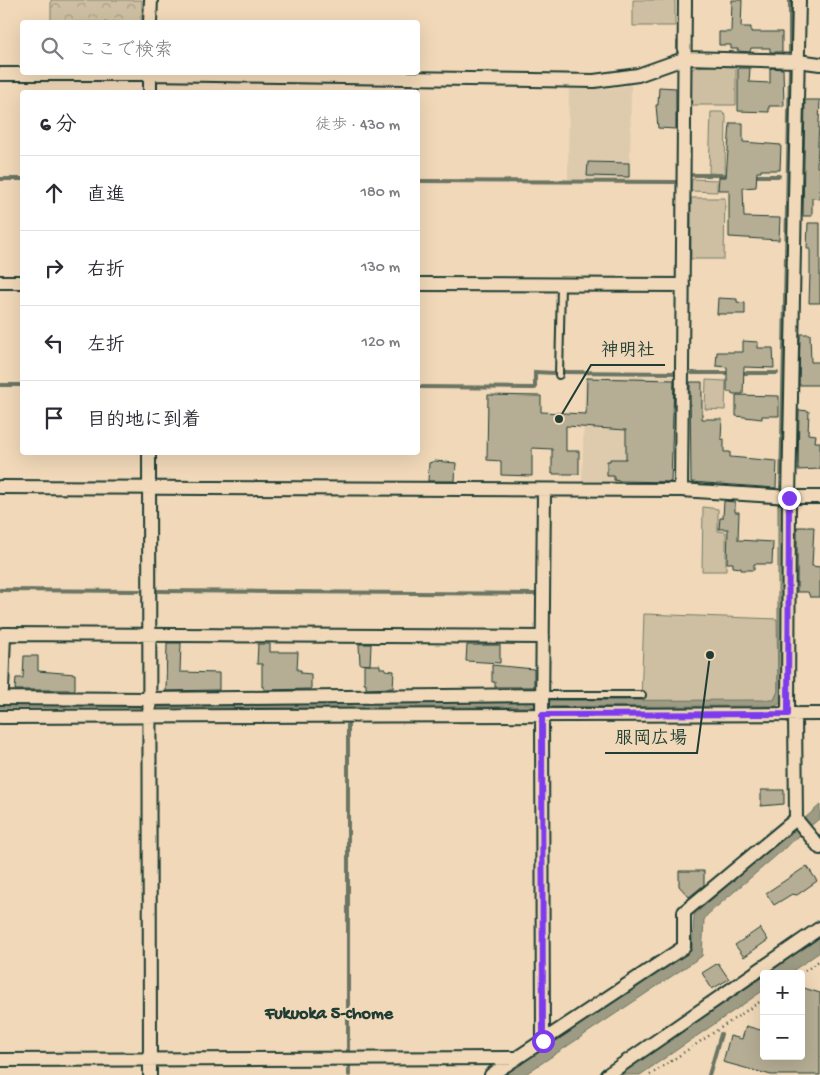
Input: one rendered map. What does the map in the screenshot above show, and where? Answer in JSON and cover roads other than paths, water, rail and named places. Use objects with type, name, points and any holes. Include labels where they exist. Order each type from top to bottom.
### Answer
[{"type":"street","points":[[150,0],[150,20]]},
{"type":"street","points":[[681,490],[685,0]]},
{"type":"street","points":[[799,0],[789,498],[792,714],[800,824],[820,848]]},
{"type":"street","points":[[261,75],[594,81],[638,75],[686,58],[798,61],[820,64]]},
{"type":"street","points":[[0,74],[20,74]]},
{"type":"street","points":[[150,75],[150,90]]},
{"type":"street","points":[[0,282],[20,282]]},
{"type":"street","points":[[420,284],[683,285]]},
{"type":"street","points":[[149,455],[150,1075]]},
{"type":"street","points":[[0,487],[544,491],[681,490],[789,498],[820,497]]},
{"type":"street","points":[[543,1041],[542,695],[544,491]]},
{"type":"street","points":[[0,692],[2,690],[4,634],[543,637]]},
{"type":"street","points":[[0,698],[148,700],[542,695]]},
{"type":"street","points":[[0,716],[820,714]]},
{"type":"street","points":[[491,1075],[684,947],[684,912],[800,824]]},
{"type":"street","points":[[606,1075],[820,928]]},
{"type":"street","points":[[0,1060],[516,1058]]},
{"type":"lane","points":[[559,375],[561,285]]},
{"type":"lane","points":[[542,695],[642,695]]},
{"type":"waterway","points":[[790,0],[790,52]]},
{"type":"waterway","points":[[678,42],[678,52]]},
{"type":"waterway","points":[[781,487],[790,69]]},
{"type":"waterway","points":[[693,175],[729,175]]},
{"type":"waterway","points":[[754,176],[779,176]]},
{"type":"waterway","points":[[0,179],[20,179]]},
{"type":"waterway","points":[[420,181],[677,182]]},
{"type":"waterway","points":[[420,387],[535,388],[535,372],[554,373]]},
{"type":"waterway","points":[[564,372],[675,373]]},
{"type":"waterway","points":[[692,373],[732,373]]},
{"type":"waterway","points":[[739,373],[777,373]]},
{"type":"waterway","points":[[0,385],[20,385]]},
{"type":"waterway","points":[[0,590],[139,591]]},
{"type":"waterway","points":[[157,591],[536,594]]},
{"type":"waterway","points":[[348,725],[348,1053]]},
{"type":"waterway","points":[[709,1075],[721,1034]]},
{"type":"waterway","points":[[349,1064],[349,1075]]},
{"type":"place","name":"神明社","points":[[559,419]]},
{"type":"place","name":"服岡広場","points":[[710,655]]},
{"type":"district","name":"Fukuoka 5-chome","points":[[329,1014]]}]
